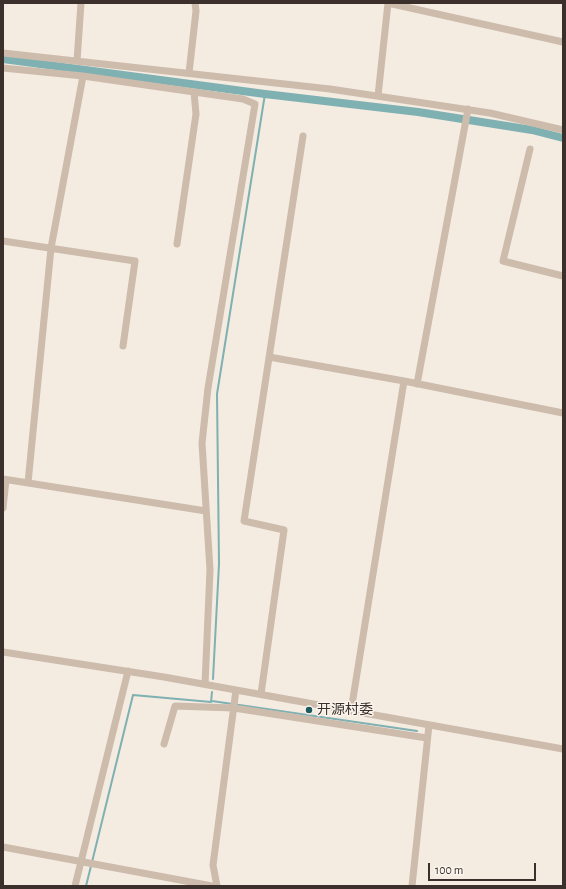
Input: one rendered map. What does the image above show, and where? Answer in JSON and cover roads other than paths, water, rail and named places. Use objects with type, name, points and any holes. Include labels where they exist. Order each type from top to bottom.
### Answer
[{"type":"street","points":[[77,61],[81,3]]},
{"type":"street","points":[[189,73],[196,11],[195,3]]},
{"type":"street","points":[[378,96],[388,3],[563,42]]},
{"type":"street","points":[[3,53],[330,89],[490,113],[563,130]]},
{"type":"street","points":[[3,68],[83,76],[243,100],[254,104],[208,388],[202,443],[210,570],[204,684]]},
{"type":"street","points":[[28,483],[51,248],[83,76]]},
{"type":"street","points":[[177,244],[196,114],[194,92]]},
{"type":"street","points":[[417,384],[468,110]]},
{"type":"street","points":[[261,694],[284,530],[244,521],[303,136]]},
{"type":"street","points":[[530,149],[503,261],[563,276]]},
{"type":"street","points":[[3,241],[135,261],[123,346]]},
{"type":"street","points":[[269,357],[404,381],[563,413]]},
{"type":"street","points":[[351,711],[404,381]]},
{"type":"street","points":[[3,508],[4,480],[206,511]]},
{"type":"street","points":[[3,652],[204,684],[563,749]]},
{"type":"street","points":[[75,886],[88,863],[128,671]]},
{"type":"street","points":[[216,886],[213,865],[236,690]]},
{"type":"street","points":[[164,744],[175,706],[234,704],[427,738]]},
{"type":"street","points":[[412,886],[429,725]]},
{"type":"street","points":[[3,847],[212,886]]},
{"type":"waterway","points":[[3,59],[265,94],[418,112],[532,130],[563,138]]},
{"type":"waterway","points":[[213,679],[219,564],[217,394],[265,94]]},
{"type":"waterway","points":[[92,862],[133,695],[211,702],[212,692]]},
{"type":"waterway","points":[[212,701],[417,731]]},
{"type":"waterway","points":[[86,886],[91,866]]},
{"type":"place","name":"开源村委","points":[[309,710]]}]
